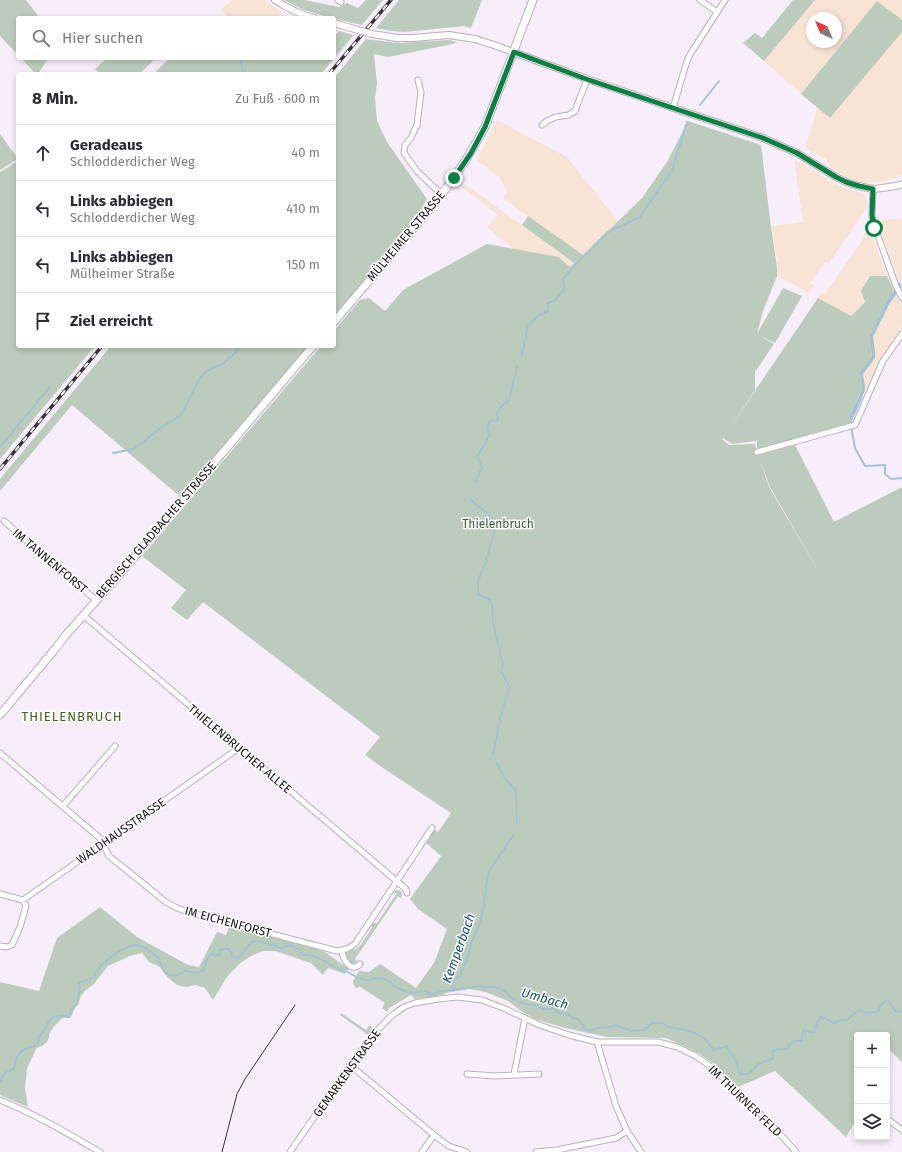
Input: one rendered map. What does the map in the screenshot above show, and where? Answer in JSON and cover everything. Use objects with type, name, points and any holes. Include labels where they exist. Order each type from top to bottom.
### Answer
[{"type":"main road","name":"MÜLHEIMER STRASSE","points":[[336,320],[441,194],[463,165],[478,140],[488,119],[534,0]]},
{"type":"main road","name":"BERGISCH GLADBACHER STRASSE","points":[[0,715],[83,615],[119,576],[311,348]]},
{"type":"street","points":[[275,0],[286,8],[306,16]]},
{"type":"street","points":[[700,0],[717,12]]},
{"type":"street","points":[[673,108],[687,61],[725,0]]},
{"type":"street","points":[[336,24],[372,34],[397,38],[449,35],[475,39],[586,79],[763,138],[797,153],[846,182],[873,189],[902,184]]},
{"type":"street","points":[[542,125],[556,117],[569,115],[575,111],[586,79]]},
{"type":"street","points":[[418,80],[421,92],[417,125],[411,138],[405,145],[404,153],[417,171],[441,194]]},
{"type":"street","points":[[873,189],[872,222],[901,296]]},
{"type":"street","points":[[757,452],[851,427],[856,423],[883,361],[902,334]]},
{"type":"street","name":"IM TANNENFORST","points":[[4,521],[96,600]]},
{"type":"street","name":"THIELENBRUCHER ALLEE","points":[[83,615],[406,889],[407,893]]},
{"type":"street","points":[[63,806],[115,746]]},
{"type":"street","name":"WALDHAUSSTRASSE","points":[[23,900],[239,748]]},
{"type":"street","name":"IM EICHENFORST","points":[[0,753],[101,838],[109,856],[166,902],[176,908],[323,948],[342,951]]},
{"type":"street","points":[[360,964],[359,966],[352,967],[345,962],[342,951],[355,944],[432,828]]},
{"type":"street","points":[[0,894],[23,900],[26,906],[20,927],[12,945],[7,947],[0,946]]},
{"type":"street","name":"GEMARKENSTRASSE","points":[[290,1152],[350,1065],[373,1035],[390,1017],[406,1006],[415,1003],[448,998],[482,1000],[542,1026],[597,1042]]},
{"type":"street","points":[[514,1074],[525,1018]]},
{"type":"street","points":[[597,1042],[616,1106],[628,1131],[641,1152]]},
{"type":"street","name":"IM THURNER FELD","points":[[597,1042],[658,1042],[678,1047],[696,1056],[714,1069],[771,1124],[796,1152]]},
{"type":"street","points":[[350,1065],[434,1135],[449,1146],[467,1152]]},
{"type":"street","points":[[467,1074],[495,1076],[539,1074]]},
{"type":"street","points":[[0,1100],[24,1110],[100,1152]]},
{"type":"street","points":[[890,1121],[902,1130]]},
{"type":"street","points":[[536,1152],[557,1150],[616,1138],[628,1131]]},
{"type":"street","points":[[422,1152],[434,1135]]},
{"type":"shaded area","points":[[232,0],[264,0],[282,12],[279,16],[226,16],[221,10]]},
{"type":"shaded area","points":[[815,0],[902,0],[902,20],[877,2],[842,44],[842,12],[806,12],[806,48],[839,48],[801,94],[764,61]]},
{"type":"shaded area","points":[[902,32],[902,175],[886,181],[868,183],[859,182],[848,178],[833,169],[827,160],[805,148],[817,109],[821,110],[830,118]]},
{"type":"shaded area","points":[[497,120],[567,157],[618,221],[582,256],[503,198],[507,191],[500,178],[477,160]]},
{"type":"shaded area","points":[[794,159],[846,189],[863,193],[866,197],[868,206],[829,263],[825,262],[810,283],[814,286],[809,293],[777,276],[778,267],[772,226],[803,222]]},
{"type":"shaded area","points":[[465,184],[574,263],[570,267],[559,257],[513,249],[487,227],[498,215],[462,187]]},
{"type":"shaded area","points":[[902,219],[902,280],[900,282],[877,220]]},
{"type":"shaded area","points":[[870,229],[887,276],[870,277],[865,302],[851,316],[818,298],[822,292],[825,294]]},
{"type":"shaded area","points":[[896,296],[902,307],[902,326],[896,339],[881,360],[855,413],[864,393],[865,385],[863,374],[875,358],[873,337],[890,303]]},
{"type":"green space","points":[[0,0],[26,0],[38,16],[16,16],[16,53],[0,36]]},
{"type":"green space","points":[[284,0],[304,0],[339,7],[347,3],[358,8],[366,0],[383,0],[362,25],[336,19],[336,16],[325,16],[293,5]]},
{"type":"green space","points":[[399,0],[482,0],[471,28],[464,26],[405,32],[376,28]]},
{"type":"green space","points":[[793,0],[815,0],[764,61],[743,43],[755,33],[762,38]]},
{"type":"green space","points":[[877,1],[902,20],[902,32],[830,118],[801,94],[839,48],[842,48],[842,44]]},
{"type":"green space","points":[[339,31],[354,35],[336,56],[336,34]]},
{"type":"green space","points":[[365,40],[399,43],[449,40],[457,42],[388,57],[374,54],[377,83],[375,98],[377,121],[387,142],[427,199],[410,228],[336,315],[336,76]]},
{"type":"green space","points":[[23,60],[47,60],[39,72],[34,72]]},
{"type":"green space","points":[[105,60],[154,60],[141,72],[99,72],[95,69]]},
{"type":"green space","points":[[168,60],[333,60],[323,72],[155,72]]},
{"type":"green space","name":"Thielenbruch","points":[[688,121],[761,145],[777,276],[763,311],[757,334],[783,288],[802,296],[775,343],[759,335],[774,344],[755,372],[755,390],[725,435],[818,298],[851,316],[865,302],[861,291],[870,276],[887,276],[894,291],[887,301],[870,335],[872,356],[859,373],[862,390],[852,412],[849,424],[757,449],[757,441],[732,444],[723,438],[722,439],[729,445],[755,444],[758,455],[795,445],[834,522],[902,487],[902,1062],[890,1051],[890,1032],[854,1032],[854,1124],[846,1137],[775,1071],[738,1087],[716,1066],[699,1053],[666,1038],[607,1037],[565,1028],[535,1019],[508,1001],[485,992],[470,989],[414,999],[411,995],[389,1008],[387,1012],[382,1008],[385,1003],[359,986],[357,989],[353,981],[359,971],[369,972],[380,964],[416,988],[434,963],[447,929],[418,909],[410,899],[441,856],[425,842],[434,829],[438,832],[451,813],[365,755],[380,737],[203,602],[187,620],[171,608],[186,590],[142,556],[319,348],[336,348],[336,329],[360,300],[369,298],[385,311],[403,290],[487,244],[559,257],[570,267],[574,263],[522,225],[528,216],[583,255],[642,198],[667,162]],"holes":[[[760,460],[770,487],[823,579],[769,487]]]},
{"type":"green space","points":[[0,134],[16,156],[16,160],[0,170]]},
{"type":"green space","points":[[16,162],[16,348],[93,348],[0,459],[0,172]]},
{"type":"green space","points":[[109,348],[307,348],[182,496],[179,496],[179,494],[177,494],[72,405],[0,491],[0,479]]},
{"type":"green space","points":[[396,890],[401,891],[401,898],[398,896],[355,959],[358,962],[353,964],[349,962],[346,953],[353,949],[355,950],[360,946],[372,928],[371,925],[373,923],[377,923],[397,893],[393,893]]},
{"type":"green space","points":[[100,907],[137,937],[188,965],[199,967],[217,932],[226,935],[229,927],[301,944],[325,952],[349,969],[345,974],[328,968],[323,975],[311,963],[275,951],[263,951],[251,956],[239,964],[227,977],[213,1000],[205,988],[196,985],[187,987],[177,985],[168,978],[160,967],[149,962],[142,953],[130,956],[108,966],[94,984],[81,996],[71,1017],[64,1017],[60,1020],[50,1032],[47,1042],[36,1049],[27,1069],[25,1088],[28,1107],[0,1095],[0,982],[39,991],[57,938]]},
{"type":"green space","points":[[341,1013],[366,1030],[370,1025],[373,1029],[368,1035],[340,1015]]},
{"type":"water","points":[[900,282],[902,287],[890,303],[873,337],[875,358],[863,374],[865,390],[852,421],[853,423],[849,424],[852,412],[862,390],[859,373],[872,356],[870,335],[887,301]]},
{"type":"waterway","points":[[241,60],[243,72]]},
{"type":"waterway","name":"Kemperbach","points":[[700,105],[719,81]]},
{"type":"waterway","name":"Kemperbach","points":[[522,355],[528,325],[539,315],[548,311],[548,303],[555,301],[564,289],[563,279],[571,269],[608,232],[640,217],[672,170],[687,122]]},
{"type":"waterway","points":[[113,453],[134,449],[162,427],[181,415],[200,378],[207,371],[224,363],[239,348]]},
{"type":"waterway","name":"Kemperbach","points":[[476,481],[482,467],[477,457],[489,436],[487,426],[490,421],[497,422],[497,413],[509,400],[517,367]]},
{"type":"waterway","points":[[0,447],[49,388]]},
{"type":"waterway","points":[[851,426],[855,448],[865,466],[885,465],[885,474],[891,479],[902,478]]},
{"type":"waterway","name":"Kemperbach","points":[[470,499],[497,522],[485,564],[478,581],[478,594],[490,600],[492,605],[493,622],[503,665],[501,671],[510,687],[502,710],[493,754]]},
{"type":"waterway","name":"Kemperbach","points":[[497,763],[506,780],[516,791],[517,824]]},
{"type":"waterway","name":"Kemperbach","points":[[0,1082],[5,1074],[14,1069],[19,1053],[25,1049],[37,1045],[39,1041],[38,1038],[53,1017],[69,1017],[71,1009],[77,1004],[80,988],[79,983],[91,978],[110,958],[131,946],[138,945],[152,952],[159,959],[164,971],[172,976],[185,971],[198,973],[204,969],[207,959],[211,954],[216,956],[219,955],[220,950],[229,949],[233,957],[238,958],[250,943],[256,941],[280,948],[292,945],[303,955],[309,955],[321,959],[360,979],[366,980],[381,978],[389,981],[395,987],[410,993],[424,991],[435,994],[442,991],[453,990],[453,981],[461,975],[479,925],[483,910],[488,873],[513,836]]},
{"type":"waterway","name":"Umbach","points":[[453,990],[480,986],[501,988],[510,997],[524,1004],[537,1005],[544,1009],[553,1009],[559,1013],[566,1013],[573,1018],[579,1019],[588,1031],[596,1028],[616,1025],[631,1031],[645,1030],[652,1023],[662,1023],[669,1027],[686,1030],[703,1038],[714,1050],[727,1046],[730,1054],[734,1056],[740,1074],[749,1074],[757,1065],[773,1058],[773,1051],[777,1049],[787,1049],[793,1042],[802,1041],[803,1030],[814,1032],[817,1023],[822,1017],[835,1023],[841,1020],[847,1020],[860,1009],[866,1013],[877,1012],[882,1004],[888,1000],[895,1011],[902,1012]]},
{"type":"tram line","points":[[222,1152],[237,1094],[245,1079],[295,1005]]},
{"type":"railway","points":[[331,72],[391,0]]},
{"type":"railway","points":[[0,469],[100,348]]},
{"type":"district","name":"THIELENBRUCH","points":[[72,716]]},
{"type":"route","points":[[454,178],[471,153],[485,127],[514,52],[586,79],[763,138],[797,153],[846,182],[873,189],[872,222],[874,228]]}]
